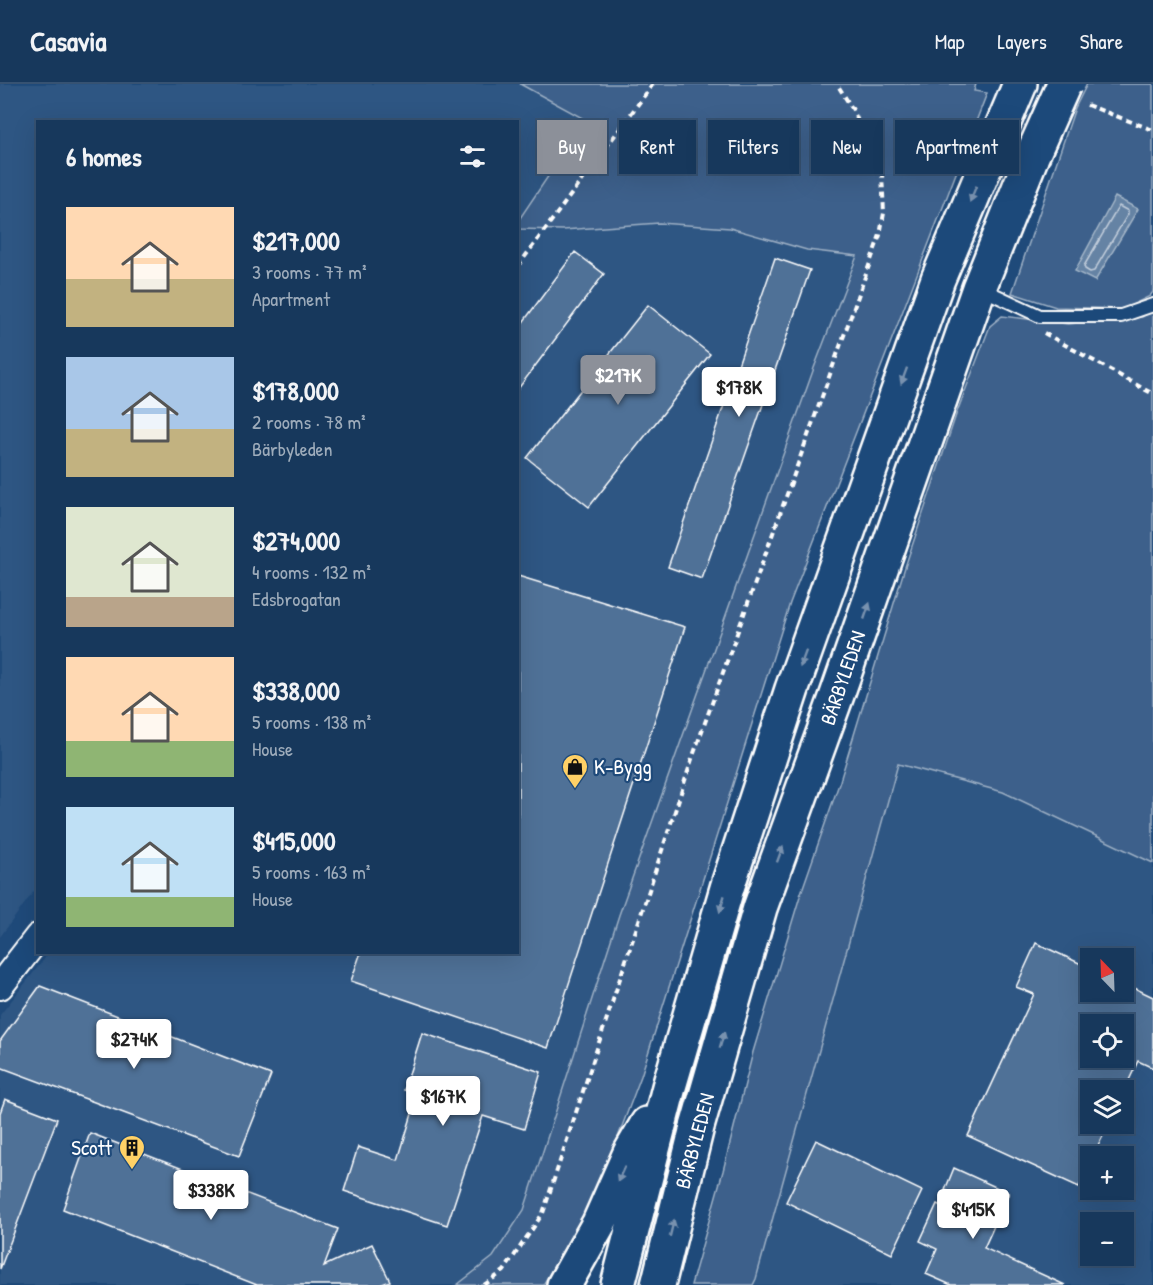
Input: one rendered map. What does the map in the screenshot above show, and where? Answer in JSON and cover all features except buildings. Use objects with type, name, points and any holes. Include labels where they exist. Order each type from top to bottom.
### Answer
[{"type":"main road","name":"BÄRBYLEDEN","points":[[618,1285],[669,1087],[727,888],[792,688],[938,279],[1020,84]]},
{"type":"main road","name":"BÄRBYLEDEN","points":[[658,1285],[697,1127],[760,908],[979,288],[1032,156],[1076,95]]},
{"type":"main road","points":[[564,1285],[599,1223],[630,1153],[669,1087]]},
{"type":"street","points":[[0,986],[36,940]]},
{"type":"lane","points":[[979,288],[1040,316],[1120,316],[1153,305]]},
{"type":"path","points":[[519,265],[652,84]]},
{"type":"path","points":[[484,1285],[504,1271],[543,1213],[693,756],[880,235],[884,213],[882,174],[853,110],[837,84]]},
{"type":"path","points":[[1076,95],[1153,130]]},
{"type":"path","points":[[1012,303],[1029,325],[1153,394]]},
{"type":"shaded area","points":[[0,84],[520,84],[586,120],[537,120],[537,174],[550,174],[519,220],[519,120],[36,120],[36,892],[34,891],[0,937]]},
{"type":"shaded area","points":[[520,84],[976,84],[974,91],[987,93],[977,120],[895,120],[895,174],[956,174],[790,603],[641,1076],[597,1193],[543,1285],[457,1285],[493,1257],[524,1210],[619,915],[814,368],[857,256],[807,250],[730,228],[659,223],[563,230],[519,229],[519,220],[550,174],[607,174],[607,120],[586,120]]},
{"type":"shaded area","points":[[1087,84],[1153,84],[1153,292],[1150,296],[1124,309],[1056,307],[1012,293],[1075,108]]},
{"type":"shaded area","points":[[659,223],[730,228],[807,250],[857,256],[814,368],[619,915],[524,1210],[493,1257],[457,1285],[0,1285],[0,1015],[48,954],[519,954],[519,229],[563,230]]},
{"type":"shaded area","points":[[1153,310],[1153,863],[1003,792],[898,764],[756,1279],[753,1285],[691,1285],[753,1052],[800,896],[840,781],[905,567],[957,412],[990,326],[1002,316],[1068,324],[1142,317]]},
{"type":"shaded area","points":[[898,764],[1003,792],[1153,863],[1153,1285],[753,1285]]},
{"type":"water","points":[[1115,197],[1138,209],[1095,281],[1075,271]]},
{"type":"place","name":"K-Bygg","points":[[575,790]]},
{"type":"place","name":"Scott","points":[[132,1171]]}]
